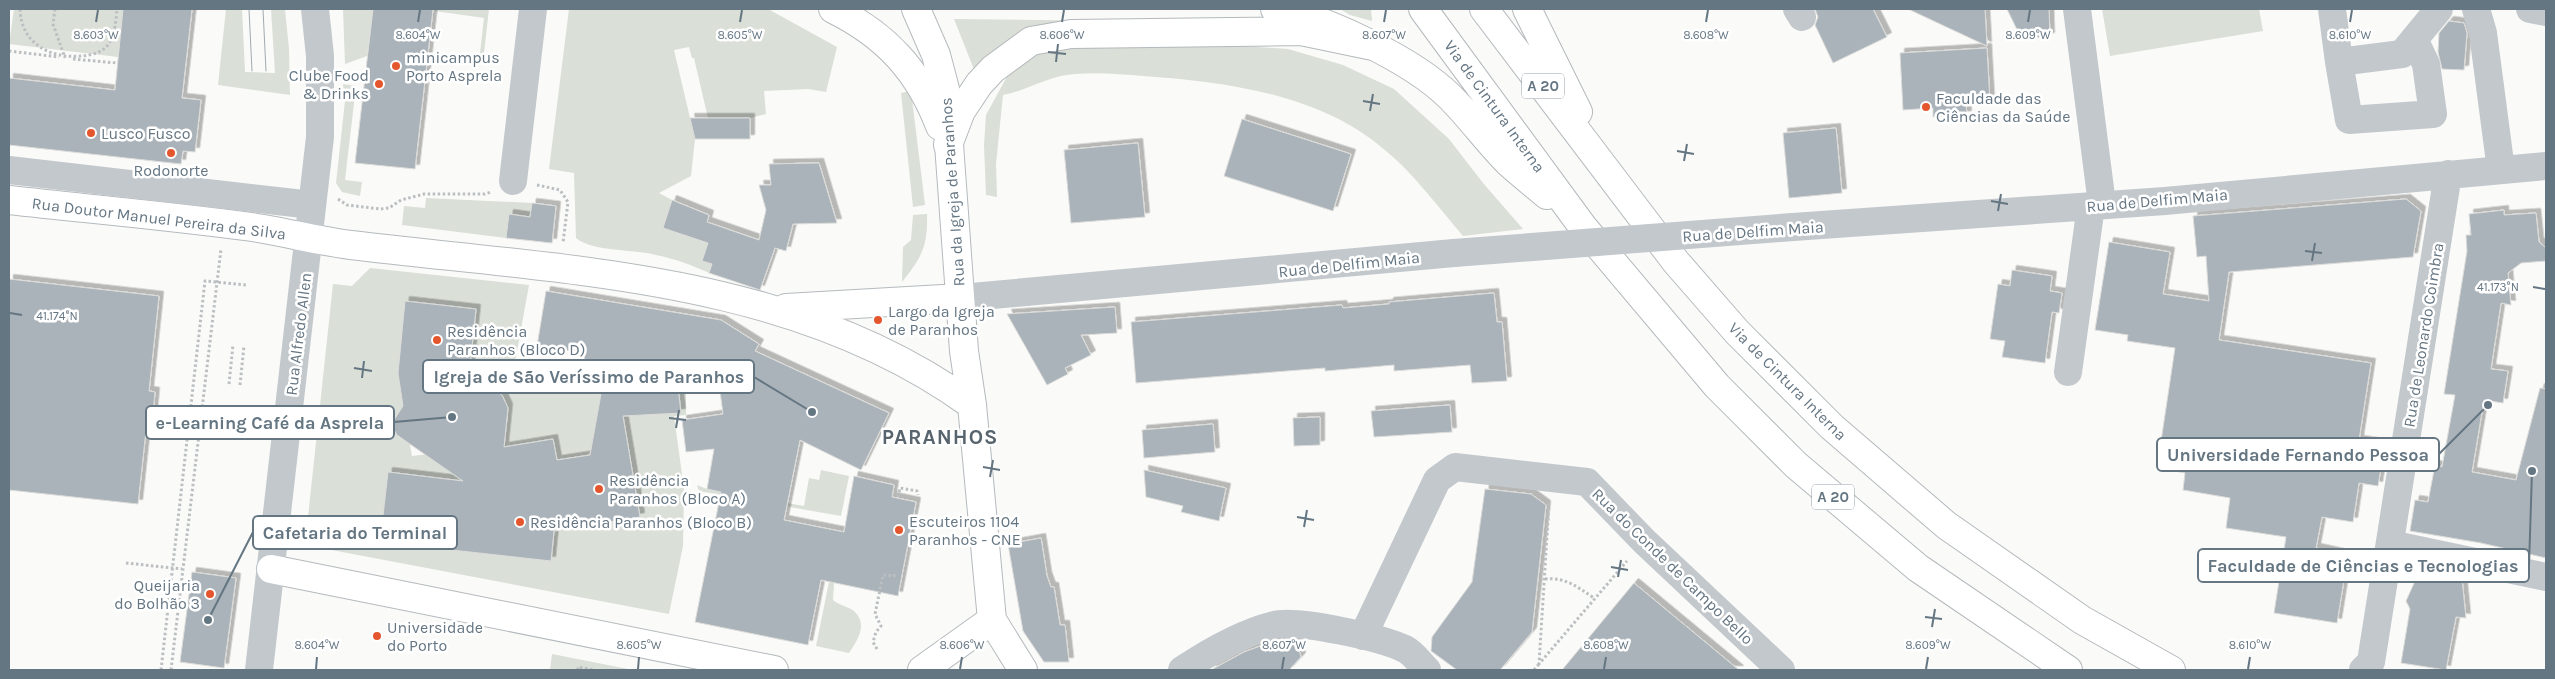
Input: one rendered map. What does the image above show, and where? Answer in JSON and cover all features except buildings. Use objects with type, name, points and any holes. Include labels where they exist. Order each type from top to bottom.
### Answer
[{"type":"main road","points":[[833,9],[872,33],[905,64],[930,98],[948,145]]},
{"type":"main road","name":"Rua da Igreja de Paranhos","points":[[916,9],[930,37],[945,89],[964,351],[972,405],[992,620]]},
{"type":"main road","points":[[1275,9],[1321,23],[1404,63],[1449,96],[1509,163],[1584,227]]},
{"type":"main road","name":"Via de Cintura Interna","points":[[1423,9],[1584,227],[1717,386],[1796,465],[1918,568],[2068,670]]},
{"type":"main road","name":"Via de Cintura Interna","points":[[1484,9],[1676,262],[1736,332],[1832,427],[1946,525],[2082,620],[2171,670]]},
{"type":"main road","points":[[1527,9],[1602,164]]},
{"type":"main road","points":[[948,145],[961,110],[979,84],[993,69],[1031,41],[1071,34],[1301,32],[1372,46]]},
{"type":"main road","name":"Rua Doutor Manuel Pereira da Silva","points":[[9,200],[224,224],[310,236],[346,245],[672,284],[777,309]]},
{"type":"main road","points":[[777,309],[960,298]]},
{"type":"main road","points":[[777,309],[863,344],[919,371],[946,386],[972,405]]},
{"type":"main road","points":[[271,569],[774,670]]},
{"type":"main road","points":[[922,670],[992,620],[1023,670]]},
{"type":"street","name":"Rua Alfredo Allen","points":[[259,670],[310,236],[323,201],[320,56],[315,9]]},
{"type":"street","points":[[512,181],[533,9]]},
{"type":"street","points":[[2068,372],[2097,205],[2078,9]]},
{"type":"street","points":[[2332,9],[2349,120],[2433,114],[2426,64],[2414,39]]},
{"type":"street","points":[[2339,62],[2402,54],[2439,9]]},
{"type":"street","points":[[2455,9],[2462,9]]},
{"type":"street","points":[[2476,9],[2483,33],[2500,170]]},
{"type":"street","points":[[2530,9],[2546,12]]},
{"type":"street","name":"Rua de Delfim Maia","points":[[960,298],[1454,254],[2097,205],[2546,166]]},
{"type":"street","points":[[9,170],[323,201]]},
{"type":"street","name":"Rua de Leonardo Coimbra","points":[[2367,666],[2390,544],[2448,174]]},
{"type":"street","name":"Rua do Conde de Campo Bello","points":[[1363,636],[1437,480],[1455,467],[1587,482],[1644,541],[1780,670]]},
{"type":"street","points":[[2390,544],[2546,577]]},
{"type":"street","points":[[1182,670],[1200,658],[1275,625],[1303,625],[1363,636],[1407,650],[1427,670]]},
{"type":"path","points":[[20,9],[26,32],[33,44],[65,58],[93,54],[108,46],[115,26],[117,9]]},
{"type":"path","points":[[55,9],[53,24],[65,58]]},
{"type":"path","points":[[9,51],[117,63]]},
{"type":"path","points":[[323,201],[389,208],[401,200],[424,194],[485,194],[512,181],[560,190],[568,202],[562,249]]},
{"type":"path","points":[[171,670],[224,224]]},
{"type":"path","points":[[161,670],[205,281],[247,285]]},
{"type":"path","points":[[229,384],[233,345]]},
{"type":"path","points":[[240,385],[244,346]]},
{"type":"path","points":[[1539,664],[1551,477]]},
{"type":"path","points":[[898,497],[900,488],[917,491],[918,495]]},
{"type":"path","points":[[1534,670],[1644,541]]},
{"type":"path","points":[[126,563],[182,569]]},
{"type":"path","points":[[877,649],[873,642],[876,632],[881,626],[875,614],[883,575],[894,576],[894,572]]},
{"type":"path","points":[[1545,579],[1558,578],[1572,583],[1594,598]]},
{"type":"path","points":[[578,670],[578,667],[594,670]]},
{"type":"shaded area","points":[[14,9],[123,9],[118,57],[9,44]]},
{"type":"shaded area","points":[[226,9],[242,9],[245,72],[275,73],[271,9],[285,9],[289,49],[290,95],[218,85]]},
{"type":"shaded area","points":[[343,9],[373,9],[367,56],[345,64]]},
{"type":"shaded area","points":[[435,9],[489,9],[483,62],[479,62],[484,18],[435,11]]},
{"type":"shaded area","points":[[569,9],[768,9],[837,47],[826,92],[808,89],[764,91],[766,114],[750,118],[708,118],[694,58],[692,58],[689,47],[674,50],[695,139],[691,176],[659,193],[672,200],[663,228],[708,243],[702,261],[712,264],[709,273],[670,258],[592,246],[576,238],[574,173],[549,169]]},
{"type":"shaded area","points":[[1340,9],[1371,9],[1372,21],[1350,15]]},
{"type":"shaded area","points":[[2102,9],[2259,9],[2263,31],[2110,56]]},
{"type":"shaded area","points":[[954,19],[1212,22],[1054,26],[975,72]]},
{"type":"shaded area","points":[[1198,43],[1288,49],[1343,65],[1394,89],[1449,139],[1483,183],[1523,229],[1463,236],[1397,160],[1361,132],[1333,116],[1303,104],[1272,94],[1239,87],[1207,82],[1118,74],[1065,75],[1003,95],[996,164],[997,197],[986,195],[984,145],[986,115],[1010,71],[1036,52],[1079,47]]},
{"type":"shaded area","points":[[343,84],[356,86],[345,180],[362,182],[360,196],[342,192],[336,183],[345,101]]},
{"type":"shaded area","points":[[911,91],[925,205],[913,207],[901,93]]},
{"type":"shaded area","points":[[426,198],[532,203],[530,217],[509,214],[506,238],[402,225],[404,206],[425,208]]},
{"type":"shaded area","points":[[927,214],[925,243],[919,258],[902,282],[903,247],[911,240],[913,215]]},
{"type":"shaded area","points":[[370,268],[529,285],[512,379],[615,367],[652,385],[686,390],[686,415],[674,416],[684,489],[683,546],[669,614],[305,545],[333,284],[352,286]],"holes":[[[405,301],[468,378],[398,371]],[[478,382],[479,387],[499,395],[505,402],[508,410],[508,419],[498,436],[484,445],[412,456],[409,440],[399,436],[394,428],[396,418],[404,411],[402,395]],[[628,448],[640,517],[570,529],[558,460]],[[388,473],[458,481],[450,550],[380,542]],[[488,484],[559,491],[551,561]]]},
{"type":"shaded area","points":[[821,470],[849,476],[841,516],[699,491],[697,485],[707,489],[804,506],[809,478],[819,480]]},
{"type":"shaded area","points":[[829,582],[834,583],[833,600],[853,610],[861,622],[860,633],[849,653],[816,646]]},
{"type":"shaded area","points":[[552,654],[633,670],[550,670]]},
{"type":"tram line","points":[[249,9],[252,71]]},
{"type":"tram line","points":[[263,9],[266,71]]},
{"type":"place","name":"minicampus Porto Asprela","points":[[396,66]]},
{"type":"place","name":"Clube Food & Drinks","points":[[379,84]]},
{"type":"place","name":"Faculdade das Ciências da Saúde","points":[[1926,107]]},
{"type":"place","name":"Lusco Fusco","points":[[91,133]]},
{"type":"place","name":"Rodonorte","points":[[171,153]]},
{"type":"place","name":"Largo da Igreja de Paranhos","points":[[878,320]]},
{"type":"place","name":"Residência Paranhos (Bloco D)","points":[[437,340]]},
{"type":"place","name":"Universidade Fernando Pessoa","points":[[2488,405]]},
{"type":"place","name":"Igreja de São Veríssimo de Paranhos","points":[[812,412]]},
{"type":"place","name":"e-Learning Café da Asprela","points":[[452,417]]},
{"type":"place","name":"Faculdade de Ciências e Tecnologias","points":[[2532,471]]},
{"type":"place","name":"Residência Paranhos (Bloco A)","points":[[599,489]]},
{"type":"place","name":"Residência Paranhos (Bloco B)","points":[[520,522]]},
{"type":"place","name":"Escuteiros 1104 Paranhos - CNE","points":[[899,530]]},
{"type":"place","name":"Queijaria do Bolhão 3","points":[[210,594]]},
{"type":"place","name":"Cafetaria do Terminal","points":[[208,620]]},
{"type":"place","name":"Universidade do Porto","points":[[377,636]]},
{"type":"district","name":"PARANHOS","points":[[940,437]]}]
